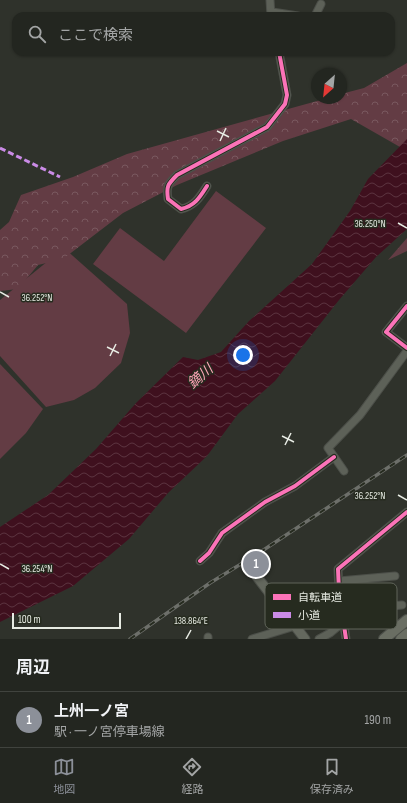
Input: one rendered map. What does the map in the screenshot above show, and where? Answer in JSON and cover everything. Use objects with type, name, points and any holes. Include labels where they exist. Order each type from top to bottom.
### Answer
[{"type":"highway","points":[[397,628],[407,620]]},
{"type":"highway","points":[[384,639],[396,629]]},
{"type":"highway","points":[[401,639],[407,634]]},
{"type":"main road","points":[[254,573],[265,587]]},
{"type":"main road","points":[[297,629],[305,639]]},
{"type":"street","points":[[270,0],[272,12]]},
{"type":"street","points":[[317,12],[321,4]]},
{"type":"street","points":[[208,186],[197,202],[189,207],[181,208],[168,199],[166,190],[168,184],[177,175],[266,127],[285,104],[287,95],[280,56]]},
{"type":"street","points":[[344,471],[328,448],[360,415],[407,350],[386,332],[407,306]]},
{"type":"street","points":[[200,561],[209,553],[222,533],[265,502],[295,486],[334,457]]},
{"type":"street","points":[[395,576],[339,581],[338,569],[407,512]]},
{"type":"street","points":[[397,606],[402,605]]},
{"type":"street","points":[[252,639],[285,629]]},
{"type":"street","points":[[319,639],[335,629]]},
{"type":"street","points":[[344,629],[346,639]]},
{"type":"green space","points":[[407,63],[407,151],[351,119],[283,141],[177,185],[123,213],[63,259],[38,265],[18,289],[0,291],[0,230],[9,222],[21,195],[73,177],[127,154],[311,103],[311,104],[347,104],[347,92],[364,88]]},
{"type":"green space","points":[[216,191],[266,228],[186,333],[93,264],[120,228],[164,261]]},
{"type":"green space","points":[[407,238],[407,251],[388,260]]},
{"type":"green space","points":[[64,248],[127,304],[130,333],[121,363],[95,388],[74,400],[46,407],[0,356],[0,300]]},
{"type":"green space","points":[[0,364],[43,409],[26,433],[0,459]]},
{"type":"water","name":"鏑川","points":[[407,139],[407,229],[376,257],[339,300],[275,381],[238,414],[207,456],[168,493],[129,539],[73,586],[0,622],[0,527],[48,495],[96,449],[136,403],[183,357],[198,360],[221,352],[249,321],[312,264],[350,211],[368,179]]},
{"type":"railway","points":[[130,639],[210,583],[262,551],[407,455]]},
{"type":"marked path","points":[[0,148],[60,177]]},
{"type":"cycle path","points":[[207,186],[197,200],[186,208],[181,209],[168,199],[168,186],[177,175],[267,127],[285,104],[287,95],[280,56]]},
{"type":"cycle path","points":[[407,306],[386,332],[407,348]]},
{"type":"cycle path","points":[[200,561],[209,553],[222,533],[265,502],[295,486],[334,457]]},
{"type":"cycle path","points":[[339,583],[338,569],[407,512]]},
{"type":"cycle path","points":[[345,629],[346,639]]},
{"type":"place","name":"上州一ノ宮","points":[[256,564]]}]
